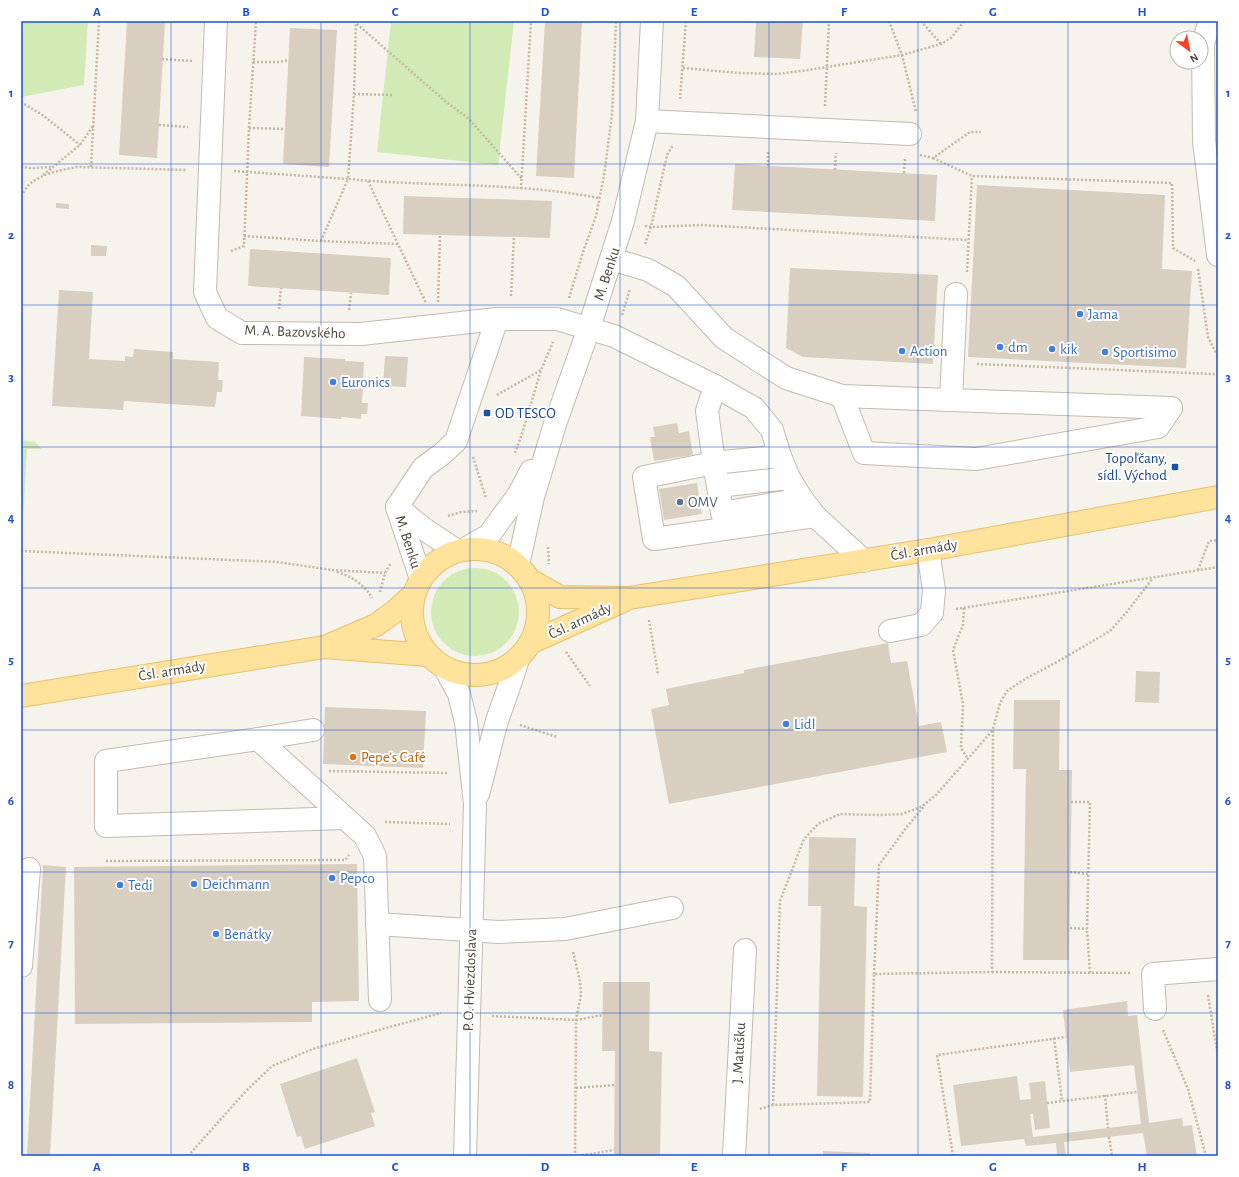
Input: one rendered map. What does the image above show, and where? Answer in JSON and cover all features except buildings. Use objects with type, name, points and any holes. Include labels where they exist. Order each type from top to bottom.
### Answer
[{"type":"main road","name":"Čsl. armády","points":[[524,573],[560,597],[629,598],[928,550],[1218,497]]},
{"type":"main road","points":[[485,549],[507,557],[524,573],[537,595],[539,612],[537,628],[524,651],[502,669],[483,675],[464,674],[437,661],[324,647],[376,625],[394,612],[418,587],[436,562],[461,550],[485,549]]},
{"type":"main road","points":[[418,587],[412,615],[413,626],[417,637],[437,661]]},
{"type":"main road","name":"Čsl. armády","points":[[524,651],[629,598]]},
{"type":"main road","name":"Čsl. armády","points":[[21,696],[324,647]]},
{"type":"street","name":"M. Benku","points":[[524,573],[533,497],[555,424],[612,259],[623,221],[647,121],[652,21]]},
{"type":"street","points":[[1210,24],[1203,44],[1204,141],[1218,255]]},
{"type":"street","name":"M. A. Bazovského","points":[[219,26],[210,171],[205,292],[217,318],[242,333],[361,334],[433,314],[504,311],[557,319],[614,336],[715,386],[754,408],[772,430],[789,478],[808,508],[864,560]]},
{"type":"street","points":[[647,121],[824,130],[907,143]]},
{"type":"street","points":[[612,259],[648,270],[676,286],[724,338],[786,378],[842,396],[1171,408],[1158,427],[976,459],[864,453],[842,396]]},
{"type":"street","points":[[951,400],[961,286]]},
{"type":"street","points":[[397,507],[423,468],[456,441],[504,311]]},
{"type":"street","points":[[715,386],[707,411],[722,513],[808,508]]},
{"type":"street","name":"M. Benku","points":[[397,507],[424,529],[461,550],[488,535],[519,494],[555,424]]},
{"type":"street","points":[[780,456],[714,463],[644,477],[654,539],[808,508]]},
{"type":"street","points":[[718,486],[789,478]]},
{"type":"street","name":"M. Benku","points":[[397,507],[418,587]]},
{"type":"street","points":[[890,631],[921,625],[932,613],[934,590],[928,550]]},
{"type":"street","name":"P. O. Hviezdoslava","points":[[475,804],[488,762],[497,721],[524,651]]},
{"type":"street","name":"P. O. Hviezdoslava","points":[[437,661],[459,694],[466,722],[475,804],[465,1156]]},
{"type":"street","points":[[313,730],[106,761],[106,826],[345,818]]},
{"type":"street","points":[[258,739],[365,836],[375,856],[380,1000]]},
{"type":"street","points":[[21,966],[29,869]]},
{"type":"street","points":[[377,924],[498,932],[564,929],[672,908]]},
{"type":"street","name":"J. Matušku","points":[[734,1156],[745,950]]},
{"type":"street","points":[[1155,1009],[1153,974],[1218,969]]},
{"type":"path","points":[[91,167],[99,21]]},
{"type":"path","points":[[228,254],[232,249],[244,246],[249,128],[256,21]]},
{"type":"path","points":[[521,189],[531,21]]},
{"type":"path","points":[[513,458],[522,434],[541,370],[562,321],[583,252],[596,216],[612,114],[616,21]]},
{"type":"path","points":[[746,21],[756,22]]},
{"type":"path","points":[[824,130],[829,21]]},
{"type":"path","points":[[889,21],[902,55],[919,121],[907,143],[904,173]]},
{"type":"path","points":[[922,21],[941,44]]},
{"type":"path","points":[[683,68],[739,73],[776,74],[902,55],[941,44],[951,38],[964,21]]},
{"type":"path","points":[[355,22],[445,101],[469,119],[522,179]]},
{"type":"path","points":[[321,241],[348,179],[354,94],[355,22]]},
{"type":"path","points":[[162,59],[196,62]]},
{"type":"path","points":[[253,62],[279,62],[288,60]]},
{"type":"path","points":[[354,94],[394,95]]},
{"type":"path","points":[[21,102],[44,116],[80,145]]},
{"type":"path","points":[[21,196],[30,184],[80,145],[93,125]]},
{"type":"path","points":[[159,125],[193,127]]},
{"type":"path","points":[[249,128],[284,129]]},
{"type":"path","points":[[835,170],[836,149]]},
{"type":"path","points":[[933,158],[972,176],[1172,183],[1173,248],[1198,262],[1208,337],[1218,358]]},
{"type":"path","points":[[768,160],[768,166]]},
{"type":"path","points":[[21,167],[53,167]]},
{"type":"path","points":[[42,176],[62,169],[77,167],[247,171],[368,181],[521,189],[578,194],[599,198]]},
{"type":"path","points":[[961,286],[968,240],[972,176]]},
{"type":"path","points":[[368,181],[433,314]]},
{"type":"path","points":[[596,216],[650,227],[701,225],[968,240]]},
{"type":"path","points":[[644,248],[650,227]]},
{"type":"path","points":[[433,314],[440,235]]},
{"type":"path","points":[[244,236],[398,244]]},
{"type":"path","points":[[504,311],[514,237]]},
{"type":"path","points":[[622,315],[632,284]]},
{"type":"path","points":[[279,316],[281,288]]},
{"type":"path","points":[[348,316],[351,293]]},
{"type":"path","points":[[562,298],[570,298]]},
{"type":"path","points":[[976,364],[1218,374]]},
{"type":"path","points":[[496,396],[541,370]]},
{"type":"path","points":[[471,451],[487,503],[491,496]]},
{"type":"path","points":[[446,517],[461,512],[480,511]]},
{"type":"path","points":[[1198,571],[1209,541],[1218,540]]},
{"type":"path","points":[[21,551],[278,562],[332,570],[385,573]]},
{"type":"path","points":[[378,599],[385,573],[392,562]]},
{"type":"path","points":[[932,613],[1218,567]]},
{"type":"path","points":[[332,570],[345,574],[357,582],[368,590],[374,600]]},
{"type":"path","points":[[992,972],[994,729],[1000,703],[1007,691],[1025,679],[1110,631],[1153,578]]},
{"type":"path","points":[[964,608],[963,625],[953,650],[964,704],[961,748],[968,759]]},
{"type":"path","points":[[649,620],[658,674]]},
{"type":"path","points":[[566,651],[590,686]]},
{"type":"path","points":[[520,725],[557,737]]},
{"type":"path","points":[[736,1114],[774,1105],[870,1102],[879,864],[906,828],[994,729]]},
{"type":"path","points":[[323,771],[452,773]]},
{"type":"path","points":[[774,1105],[780,901],[804,839],[818,824],[840,814],[878,816],[902,814],[921,807],[931,799]]},
{"type":"path","points":[[1072,802],[1090,802],[1087,929],[1090,973]]},
{"type":"path","points":[[106,861],[345,860],[378,822],[450,824]]},
{"type":"path","points":[[1070,872],[1089,874]]},
{"type":"path","points":[[1070,928],[1087,929]]},
{"type":"path","points":[[564,929],[572,944],[580,981],[581,994],[576,1020],[575,1156]]},
{"type":"path","points":[[874,974],[992,972],[1153,974]]},
{"type":"path","points":[[1208,995],[1218,1057]]},
{"type":"path","points":[[1155,1009],[1188,1089],[1206,1156]]},
{"type":"path","points":[[188,1156],[246,1091],[272,1066],[314,1049],[441,1013]]},
{"type":"path","points":[[492,1016],[576,1020],[603,1015]]},
{"type":"path","points":[[953,1156],[937,1055],[1066,1037]]},
{"type":"path","points":[[1054,1038],[1062,1101]]},
{"type":"path","points":[[576,1088],[615,1085]]},
{"type":"path","points":[[1047,1103],[1137,1092]]},
{"type":"path","points":[[1105,1095],[1108,1128]]},
{"type":"path","points":[[1109,1137],[1112,1156]]},
{"type":"path","points":[[578,1156],[614,1150]]},
{"type":"green space","points":[[21,21],[88,21],[84,85],[21,97]]},
{"type":"green space","points":[[391,21],[514,21],[498,165],[377,152]]},
{"type":"green space","points":[[21,440],[35,442],[42,449],[27,449],[21,555]]},
{"type":"green space","points":[[475,568],[492,572],[506,581],[515,595],[519,612],[515,629],[506,643],[492,652],[475,656],[458,652],[444,643],[435,629],[431,612],[435,595],[444,581],[458,572]]},
{"type":"place","name":"Jama","points":[[1080,314]]},
{"type":"place","name":"dm","points":[[1000,347]]},
{"type":"place","name":"kik","points":[[1052,349]]},
{"type":"place","name":"Action","points":[[902,351]]},
{"type":"place","name":"Sportisimo","points":[[1105,352]]},
{"type":"place","name":"Euronics","points":[[333,382]]},
{"type":"place","name":"OD TESCO","points":[[487,413]]},
{"type":"place","name":"Topoľčany, sídl. Východ","points":[[1175,467]]},
{"type":"place","name":"OMV","points":[[680,502]]},
{"type":"place","name":"Lidl","points":[[786,724]]},
{"type":"place","name":"Pepe's Café","points":[[353,757]]},
{"type":"place","name":"Pepco","points":[[332,878]]},
{"type":"place","name":"Deichmann","points":[[194,884]]},
{"type":"place","name":"Tedi","points":[[120,885]]},
{"type":"place","name":"Benátky","points":[[216,934]]}]
